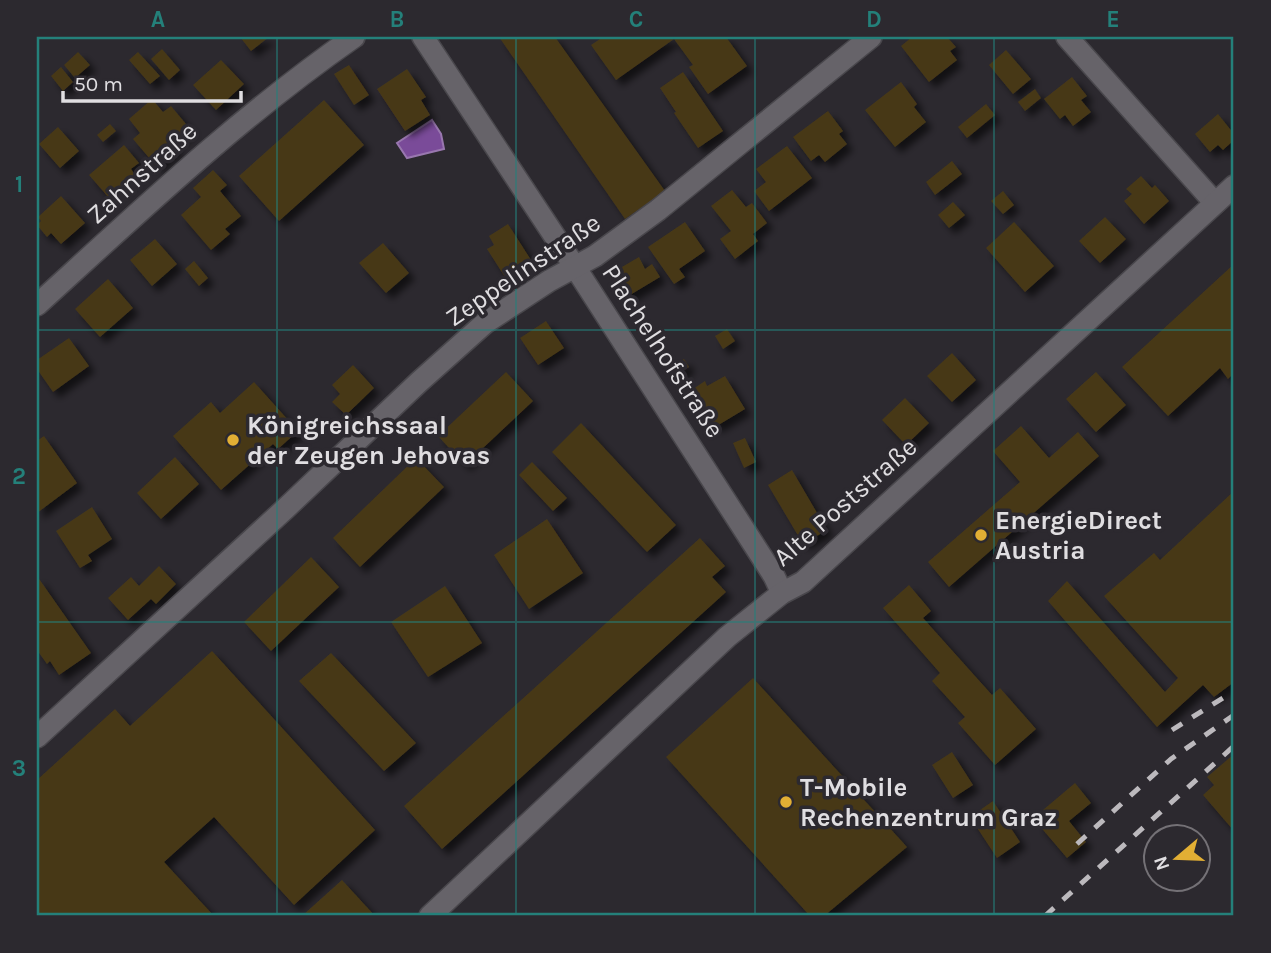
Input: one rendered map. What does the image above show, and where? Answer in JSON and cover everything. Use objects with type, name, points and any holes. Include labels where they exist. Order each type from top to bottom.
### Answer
[{"type":"street","name":"Zahnstraße","points":[[37,305],[197,160],[308,69],[354,37]]},
{"type":"street","name":"Zeppelinstraße","points":[[40,727],[285,509],[485,323],[549,281],[595,256],[658,210],[872,37]]},
{"type":"street","points":[[1067,37],[1215,203]]},
{"type":"street","name":"Plachelhofstraße","points":[[434,41],[575,267],[774,576],[782,593]]},
{"type":"street","name":"Alte Poststraße","points":[[430,916],[727,637],[782,593],[803,582],[1234,186]]},
{"type":"shaded area","points":[[432,120],[441,134],[444,149],[407,158],[397,143]]},
{"type":"building","points":[[240,37],[269,37],[251,51]]},
{"type":"building","points":[[499,37],[555,37],[665,191],[625,219]]},
{"type":"building","points":[[603,37],[726,37],[747,66],[708,94],[689,67],[693,65],[674,39],[616,80],[591,45]]},
{"type":"building","points":[[912,37],[947,37],[956,47],[950,51],[957,60],[929,82],[901,46]]},
{"type":"building","points":[[162,49],[180,70],[169,80],[151,59]]},
{"type":"building","points":[[1006,50],[1031,79],[1013,94],[989,65]]},
{"type":"building","points":[[78,52],[90,65],[75,78],[64,65]]},
{"type":"building","points":[[138,52],[160,76],[150,84],[129,60]]},
{"type":"building","points":[[221,60],[244,84],[216,110],[193,85]]},
{"type":"building","points":[[349,65],[369,95],[354,105],[334,74]]},
{"type":"building","points":[[61,67],[73,82],[63,91],[51,76]]},
{"type":"building","points":[[407,69],[426,97],[421,100],[430,115],[405,131],[377,89]]},
{"type":"building","points":[[683,72],[723,131],[698,148],[660,88]]},
{"type":"building","points":[[1072,77],[1087,96],[1081,100],[1091,112],[1073,126],[1065,115],[1060,119],[1044,99]]},
{"type":"building","points":[[901,82],[917,104],[914,107],[926,122],[895,147],[865,110]]},
{"type":"building","points":[[1035,89],[1041,98],[1025,111],[1018,102]]},
{"type":"building","points":[[152,99],[163,112],[171,106],[191,130],[173,144],[177,148],[156,166],[133,139],[140,133],[129,119]]},
{"type":"building","points":[[324,100],[364,145],[279,221],[239,176]]},
{"type":"building","points":[[986,104],[995,115],[967,138],[958,127]]},
{"type":"building","points":[[828,111],[843,131],[839,134],[847,144],[825,162],[819,155],[811,161],[793,137]]},
{"type":"building","points":[[1218,114],[1234,134],[1234,140],[1223,150],[1218,145],[1210,152],[1195,134]]},
{"type":"building","points":[[110,124],[116,131],[103,142],[97,135]]},
{"type":"building","points":[[58,127],[79,151],[60,168],[39,144]]},
{"type":"building","points":[[124,145],[139,163],[131,169],[136,176],[109,198],[89,175]]},
{"type":"building","points":[[787,146],[812,178],[769,211],[754,191],[766,182],[756,169]]},
{"type":"building","points":[[952,161],[962,174],[935,195],[926,182]]},
{"type":"building","points":[[213,170],[227,185],[220,191],[241,216],[225,229],[230,234],[211,250],[181,215],[201,197],[193,188]]},
{"type":"building","points":[[1141,176],[1152,188],[1155,185],[1169,201],[1144,224],[1124,201],[1132,194],[1126,189]]},
{"type":"building","points":[[732,190],[746,207],[752,203],[767,223],[753,234],[758,241],[735,259],[720,239],[731,231],[711,206]]},
{"type":"building","points":[[1003,191],[1014,205],[1003,214],[991,201]]},
{"type":"building","points":[[61,196],[85,223],[61,244],[51,233],[47,237],[37,225],[41,221],[38,217]]},
{"type":"building","points":[[953,202],[965,215],[949,228],[938,215]]},
{"type":"building","points":[[1105,217],[1126,239],[1100,263],[1079,241]]},
{"type":"building","points":[[685,222],[705,251],[679,269],[685,277],[674,284],[648,247]]},
{"type":"building","points":[[1014,222],[1054,266],[1025,292],[986,248]]},
{"type":"building","points":[[508,224],[531,260],[505,277],[487,249],[494,245],[489,236]]},
{"type":"building","points":[[155,239],[177,264],[152,286],[130,260]]},
{"type":"building","points":[[383,243],[409,273],[386,293],[359,263]]},
{"type":"building","points":[[639,257],[645,269],[652,264],[660,277],[625,298],[610,274]]},
{"type":"building","points":[[194,261],[208,278],[199,286],[185,269]]},
{"type":"building","points":[[1234,264],[1234,373],[1228,379],[1220,368],[1168,416],[1122,367]]},
{"type":"building","points":[[108,279],[133,308],[100,337],[75,309]]},
{"type":"building","points":[[546,321],[564,348],[538,365],[520,338]]},
{"type":"building","points":[[727,329],[735,341],[723,349],[715,336]]},
{"type":"building","points":[[69,338],[89,366],[53,392],[37,369],[37,360]]},
{"type":"building","points":[[952,353],[976,380],[952,402],[927,376]]},
{"type":"building","points":[[684,359],[689,367],[675,376],[670,368]]},
{"type":"building","points":[[353,365],[374,388],[346,415],[332,402],[340,394],[332,385]]},
{"type":"building","points":[[506,372],[533,401],[465,465],[438,436]]},
{"type":"building","points":[[1096,372],[1126,405],[1096,432],[1066,399]]},
{"type":"building","points":[[725,376],[745,409],[715,427],[693,389],[705,381],[707,386]]},
{"type":"building","name":"Königreichssaal der Zeugen Jehovas","points":[[254,382],[298,431],[278,449],[273,444],[221,490],[173,436],[211,402],[220,413]]},
{"type":"building","points":[[905,398],[929,423],[906,445],[882,420]]},
{"type":"building","points":[[581,423],[676,525],[647,552],[552,452]]},
{"type":"building","points":[[1021,426],[1049,458],[1078,432],[1099,456],[949,587],[928,562],[1020,482],[993,451]]},
{"type":"building","points":[[44,436],[77,483],[37,513],[37,441]]},
{"type":"building","points":[[745,438],[756,462],[744,468],[733,443]]},
{"type":"building","points":[[175,457],[199,484],[161,519],[137,493]]},
{"type":"building","points":[[416,458],[444,487],[360,567],[333,538]]},
{"type":"building","points":[[532,462],[567,498],[553,511],[519,475]]},
{"type":"building","points":[[792,470],[827,530],[803,544],[768,485]]},
{"type":"building","points":[[1234,491],[1234,682],[1214,697],[1203,685],[1157,727],[1048,601],[1067,581],[1165,692],[1178,678],[1104,596],[1154,553],[1160,560]]},
{"type":"building","points":[[92,507],[112,539],[88,555],[92,561],[80,568],[56,531]]},
{"type":"building","points":[[547,519],[583,573],[529,609],[494,555]]},
{"type":"building","points":[[700,538],[725,566],[712,577],[726,592],[442,849],[404,806]]},
{"type":"building","points":[[311,557],[339,587],[271,651],[244,622]]},
{"type":"building","points":[[159,566],[176,584],[156,604],[151,599],[128,620],[108,598],[131,577],[139,586]]},
{"type":"building","points":[[37,576],[91,653],[59,675],[50,661],[47,664],[37,650]]},
{"type":"building","points":[[909,585],[931,611],[923,618],[992,695],[1000,688],[1036,729],[995,765],[958,723],[965,717],[932,681],[940,673],[883,608]]},
{"type":"building","points":[[445,586],[482,643],[428,677],[391,622]]},
{"type":"building","points":[[212,651],[375,830],[294,905],[214,817],[164,862],[214,916],[37,916],[37,780],[115,709],[130,726]]},
{"type":"building","points":[[331,653],[416,743],[384,771],[299,681]]},
{"type":"building","name":"T-Mobile Rechenzentrum Graz","points":[[753,678],[907,847],[824,916],[810,916],[666,757]]},
{"type":"building","points":[[952,752],[973,785],[953,798],[932,765]]},
{"type":"building","points":[[1234,754],[1234,831],[1203,795],[1214,785],[1207,777]]},
{"type":"building","points":[[1075,783],[1091,803],[1069,821],[1086,842],[1067,858],[1038,824],[1048,816],[1043,810]]},
{"type":"building","points":[[993,801],[1020,842],[997,858],[970,817]]},
{"type":"building","points":[[342,880],[375,916],[302,916]]},
{"type":"railway","points":[[1172,730],[1234,691]]},
{"type":"railway","points":[[1077,844],[1171,759],[1234,715]]},
{"type":"railway","points":[[1045,916],[1234,746]]},
{"type":"place","name":"Königreichssaal der Zeugen Jehovas","points":[[233,440]]},
{"type":"place","name":"EnergieDirect Austria","points":[[981,535]]},
{"type":"place","name":"T-Mobile Rechenzentrum Graz","points":[[786,802]]}]
